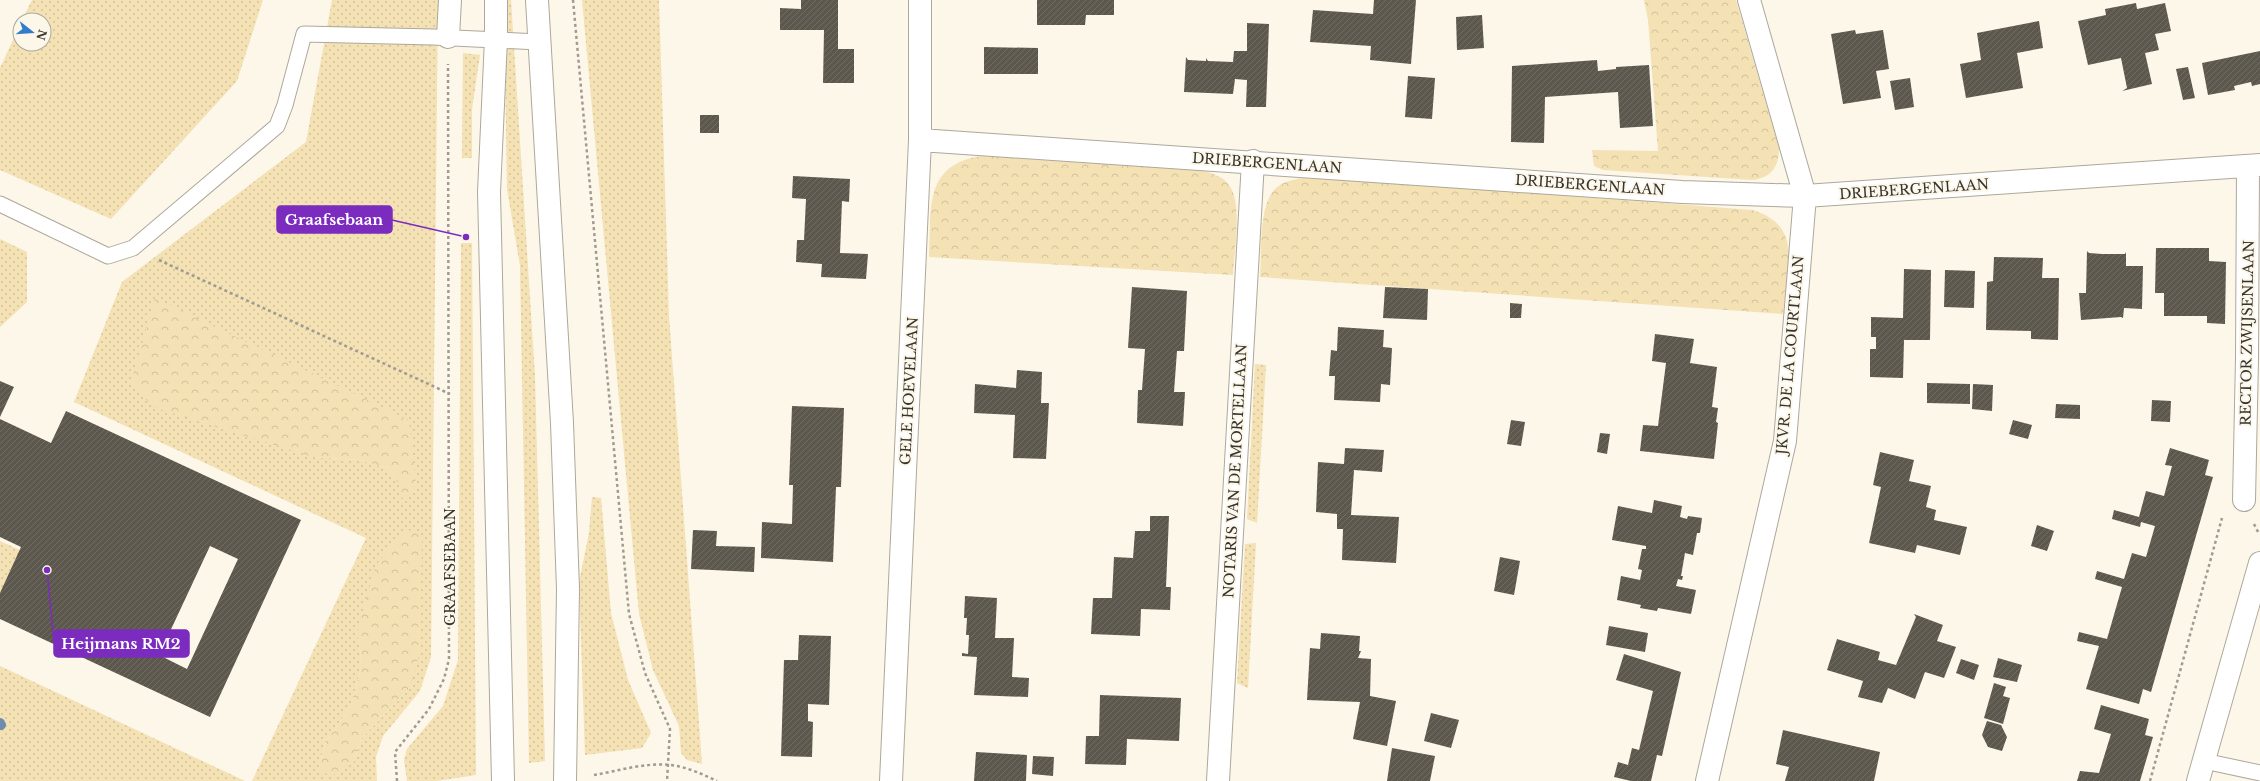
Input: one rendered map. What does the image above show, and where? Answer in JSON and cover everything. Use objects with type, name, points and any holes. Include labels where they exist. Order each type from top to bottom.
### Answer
[{"type":"street","points":[[448,37],[450,0]]},
{"type":"street","points":[[496,0],[496,39],[489,192],[503,781]]},
{"type":"street","points":[[537,0],[562,423],[568,589],[565,780]]},
{"type":"street","name":"GELE HOEVELAAN","points":[[890,781],[920,140],[920,0]]},
{"type":"street","name":"JKVR. DE LA COURTLAAN","points":[[1707,781],[1785,441],[1805,196],[1749,0]]},
{"type":"street","name":"DRIEBERGENLAAN","points":[[920,140],[1253,161],[1682,192],[1805,196],[2254,165]]},
{"type":"street","name":"NOTARIS VAN DE MORTELLAAN","points":[[1218,781],[1253,161]]},
{"type":"street","name":"RECTOR ZWIJSENLAAN","points":[[2244,500],[2254,165]]},
{"type":"street","points":[[2201,771],[2260,563]]},
{"type":"lane","points":[[0,204],[108,256],[133,248],[277,126],[285,105],[304,34],[448,37],[539,42]]},
{"type":"lane","points":[[2201,771],[2260,773]]},
{"type":"path","points":[[573,0],[629,614],[645,673],[670,729],[670,765],[667,781]]},
{"type":"path","name":"GRAAFSEBAAN","points":[[397,781],[395,752],[429,709],[444,679],[449,659],[450,394],[448,37]]},
{"type":"path","points":[[133,248],[450,394]]},
{"type":"path","points":[[2150,781],[2222,516],[2244,500]]},
{"type":"path","points":[[565,780],[639,767],[670,765],[689,769],[717,781]]},
{"type":"green space","points":[[32,0],[263,0],[237,81],[111,219],[0,170],[0,68],[12,42],[12,52],[52,52],[52,12],[26,12]]},
{"type":"green space","points":[[332,0],[438,0],[431,657],[420,691],[383,736],[376,757],[377,781],[252,781],[366,538],[74,402],[122,282],[306,142]],"holes":[[[409,420],[399,484],[388,468],[359,460],[313,457]],[[357,632],[410,688],[361,739],[353,763],[318,770],[325,743],[351,705],[362,664]]]},
{"type":"green space","points":[[504,0],[511,0],[535,376],[545,761],[529,763],[520,266],[507,189]]},
{"type":"green space","points":[[582,0],[659,0],[669,316],[702,764],[687,760],[681,753],[679,726],[653,670],[639,614]]},
{"type":"green space","points":[[1644,0],[1736,0],[1779,148],[1776,166],[1765,177],[1752,180],[1603,170],[1594,166],[1592,150],[1658,151],[1648,20]]},
{"type":"green space","points":[[463,53],[480,55],[472,109],[472,158],[462,158]]},
{"type":"green space","points":[[981,156],[1205,171],[1218,176],[1229,185],[1236,204],[1237,228],[1233,275],[929,257],[931,207],[939,180],[948,169],[962,161]]},
{"type":"green space","points":[[1302,178],[1418,184],[1752,210],[1769,217],[1780,227],[1786,238],[1789,252],[1789,267],[1783,314],[1260,277],[1262,230],[1266,205],[1270,195],[1282,184]]},
{"type":"green space","points":[[0,239],[27,252],[27,302],[0,327]]},
{"type":"green space","points":[[461,243],[472,243],[476,775],[437,781],[407,781],[404,760],[407,749],[443,706],[458,660]]},
{"type":"green space","points":[[155,298],[409,420],[416,483],[411,497],[399,498],[399,484],[388,468],[359,460],[313,457],[153,407],[131,382]]},
{"type":"green space","points":[[1255,364],[1266,365],[1257,523],[1247,519]]},
{"type":"green space","points":[[592,497],[601,498],[611,613],[628,680],[651,733],[642,748],[585,755],[579,582],[589,533]]},
{"type":"green space","points":[[404,530],[414,531],[422,539],[419,655],[410,688],[361,739],[353,763],[332,776],[318,770],[325,743],[351,705],[362,664],[357,632],[376,565]]},
{"type":"green space","points":[[0,541],[20,550],[0,595]]},
{"type":"green space","points":[[1256,543],[1248,688],[1237,683],[1245,544]]},
{"type":"green space","points":[[0,666],[32,681],[245,781],[0,781]]},
{"type":"building","points":[[801,0],[838,0],[838,49],[854,49],[854,83],[823,83],[824,30],[780,30],[780,8],[801,9]]},
{"type":"building","points":[[1037,0],[1114,0],[1114,15],[1086,15],[1085,25],[1037,25]]},
{"type":"building","points":[[1374,0],[1416,0],[1411,64],[1370,60],[1371,46],[1310,42],[1313,10],[1373,14]]},
{"type":"building","points":[[2136,3],[2137,9],[2165,3],[2171,31],[2155,34],[2159,50],[2145,53],[2152,84],[2122,91],[2127,88],[2121,58],[2088,65],[2078,21],[2106,15],[2105,9]]},
{"type":"building","points":[[1482,15],[1484,48],[1457,50],[1456,17]]},
{"type":"building","points":[[2039,21],[2043,48],[2017,53],[2023,88],[1966,98],[1960,64],[1981,60],[1977,33]]},
{"type":"building","points":[[1247,23],[1269,24],[1266,107],[1246,107],[1247,80],[1235,79],[1233,94],[1184,92],[1186,57],[1188,60],[1206,61],[1206,58],[1208,61],[1233,62],[1234,51],[1247,51]]},
{"type":"building","points":[[1855,30],[1856,34],[1883,30],[1889,69],[1876,71],[1881,98],[1843,104],[1831,34]]},
{"type":"building","points":[[984,47],[1038,48],[1038,74],[984,74]]},
{"type":"building","points":[[2260,51],[2260,84],[2252,86],[2251,82],[2234,86],[2235,90],[2208,95],[2202,63]]},
{"type":"building","points":[[1597,60],[1598,71],[1616,69],[1616,67],[1649,65],[1653,126],[1620,128],[1618,92],[1545,97],[1544,143],[1511,142],[1512,66]]},
{"type":"building","points":[[2188,67],[2195,98],[2183,100],[2176,69]]},
{"type":"building","points":[[1408,76],[1435,78],[1432,119],[1405,117]]},
{"type":"building","points":[[1910,78],[1914,107],[1895,110],[1890,81]]},
{"type":"building","points":[[700,115],[719,115],[719,133],[700,133]]},
{"type":"building","points":[[793,176],[850,179],[849,202],[842,201],[840,253],[868,254],[866,279],[821,277],[822,264],[796,262],[797,240],[804,240],[806,199],[792,198]]},
{"type":"building","points":[[2156,248],[2209,248],[2209,261],[2226,262],[2225,324],[2207,323],[2207,316],[2164,316],[2164,293],[2155,293]]},
{"type":"building","points":[[2087,251],[2089,253],[2102,254],[2125,254],[2126,252],[2126,266],[2143,266],[2142,309],[2124,308],[2123,318],[2081,320],[2079,293],[2086,293]]},
{"type":"building","points":[[1994,257],[2043,258],[2042,278],[2059,278],[2058,340],[2031,339],[2031,331],[1986,330],[1987,282],[1993,281]]},
{"type":"building","points":[[1904,269],[1931,270],[1930,340],[1904,340],[1903,378],[1870,377],[1870,349],[1876,349],[1876,337],[1871,337],[1871,317],[1903,318]]},
{"type":"building","points":[[1945,270],[1975,271],[1974,308],[1944,307]]},
{"type":"building","points":[[1132,287],[1187,291],[1184,351],[1177,351],[1174,392],[1185,392],[1183,426],[1137,423],[1138,390],[1142,390],[1145,349],[1128,348]]},
{"type":"building","points":[[1385,287],[1428,289],[1427,320],[1383,318]]},
{"type":"building","points":[[1510,303],[1522,304],[1521,318],[1510,318]]},
{"type":"building","points":[[1338,327],[1384,330],[1383,347],[1392,348],[1390,385],[1381,384],[1380,402],[1334,400],[1335,376],[1329,376],[1331,350],[1337,351]]},
{"type":"building","points":[[1655,334],[1694,339],[1690,363],[1717,367],[1712,407],[1718,408],[1714,459],[1640,451],[1643,425],[1658,426],[1666,363],[1652,361]]},
{"type":"building","points":[[1017,370],[1042,372],[1041,403],[1049,403],[1046,459],[1013,458],[1015,415],[974,413],[975,384],[1016,388]]},
{"type":"building","points":[[0,381],[14,387],[0,417]]},
{"type":"building","points":[[1927,383],[1970,384],[1970,404],[1927,403]]},
{"type":"building","points":[[1973,384],[1993,385],[1992,411],[1972,409]]},
{"type":"building","points":[[2152,400],[2171,401],[2170,422],[2151,421]]},
{"type":"building","points":[[2056,404],[2080,405],[2080,419],[2055,418]]},
{"type":"building","points":[[792,406],[844,408],[841,487],[836,487],[833,562],[761,558],[762,522],[792,524],[793,485],[789,485]]},
{"type":"building","points":[[66,411],[301,520],[210,717],[0,619],[0,593],[21,547],[0,537],[0,419],[51,443]],"holes":[[[210,546],[238,559],[187,669],[159,655]]]},
{"type":"building","points":[[1511,420],[1525,422],[1521,446],[1507,444]]},
{"type":"building","points":[[2013,420],[2032,425],[2028,439],[2009,434]]},
{"type":"building","points":[[1600,433],[1610,434],[1607,454],[1597,452]]},
{"type":"building","points":[[1345,448],[1384,450],[1382,472],[1354,470],[1351,515],[1399,517],[1396,563],[1342,560],[1343,529],[1337,529],[1337,514],[1316,512],[1318,462],[1344,464]]},
{"type":"building","points":[[2170,448],[2209,460],[2205,475],[2213,477],[2151,692],[2143,689],[2139,704],[2086,689],[2099,646],[2077,641],[2079,632],[2107,639],[2122,587],[2095,579],[2097,571],[2124,579],[2132,553],[2146,557],[2155,526],[2141,522],[2140,527],[2112,519],[2114,510],[2139,517],[2146,491],[2164,496],[2172,466],[2165,465]]},
{"type":"building","points":[[1880,452],[1914,460],[1909,481],[1931,486],[1926,507],[1936,510],[1934,520],[1967,527],[1960,555],[1917,545],[1915,553],[1869,543],[1881,487],[1873,485]]},
{"type":"building","points":[[1654,500],[1682,506],[1680,517],[1687,519],[1688,516],[1702,518],[1700,533],[1697,533],[1693,555],[1685,553],[1681,576],[1683,576],[1682,580],[1678,579],[1676,586],[1696,590],[1691,614],[1658,608],[1657,611],[1640,608],[1641,605],[1617,600],[1621,576],[1640,580],[1642,570],[1638,569],[1642,549],[1646,549],[1646,546],[1612,540],[1618,506],[1652,513]]},
{"type":"building","points":[[1150,516],[1169,516],[1166,587],[1171,587],[1170,610],[1141,609],[1140,636],[1091,634],[1093,598],[1112,598],[1114,557],[1133,558],[1135,531],[1150,531]]},
{"type":"building","points":[[2037,525],[2054,531],[2047,551],[2031,546]]},
{"type":"building","points":[[693,530],[717,531],[716,546],[755,547],[754,572],[691,569]]},
{"type":"building","points":[[1500,557],[1520,561],[1514,595],[1494,591]]},
{"type":"building","points":[[965,596],[997,598],[995,638],[1014,638],[1012,677],[1029,678],[1028,697],[974,695],[977,657],[962,656],[962,653],[968,654],[969,635],[966,635],[967,618],[964,618]]},
{"type":"building","points":[[1914,614],[1943,625],[1937,641],[1956,647],[1944,678],[1925,672],[1915,699],[1888,688],[1882,703],[1858,697],[1863,681],[1827,670],[1837,639],[1880,652],[1878,660],[1896,665],[1916,617]]},
{"type":"building","points":[[1609,626],[1648,633],[1645,652],[1606,645]]},
{"type":"building","points":[[1321,633],[1360,636],[1359,651],[1361,651],[1358,658],[1371,659],[1370,696],[1396,701],[1387,746],[1353,739],[1360,702],[1307,700],[1310,648],[1320,649]]},
{"type":"building","points":[[799,635],[831,636],[829,705],[808,704],[808,721],[813,722],[812,757],[781,756],[784,660],[798,660]]},
{"type":"building","points":[[1624,654],[1681,672],[1662,756],[1657,755],[1651,781],[1631,781],[1614,777],[1618,762],[1628,765],[1632,748],[1639,750],[1653,691],[1616,680]]},
{"type":"building","points":[[1998,658],[2022,665],[2017,682],[1993,677]]},
{"type":"building","points":[[1961,659],[1979,665],[1974,680],[1956,673]]},
{"type":"building","points":[[1994,683],[2006,687],[2003,696],[2010,698],[2003,724],[1984,718]]},
{"type":"building","points":[[1100,695],[1181,698],[1179,741],[1127,739],[1126,765],[1085,764],[1086,736],[1099,736]]},
{"type":"building","points":[[2101,705],[2149,719],[2145,735],[2153,737],[2140,781],[2077,781],[2080,771],[2099,773],[2111,734],[2094,729]]},
{"type":"building","points":[[1431,713],[1459,720],[1451,748],[1424,741]]},
{"type":"building","points":[[1987,721],[2001,725],[2007,737],[2002,751],[1988,747],[1982,735]]},
{"type":"building","points":[[1783,730],[1880,752],[1874,781],[1785,781],[1789,767],[1776,764]]},
{"type":"building","points":[[1392,748],[1435,756],[1430,781],[1387,781]]},
{"type":"building","points":[[976,752],[1027,755],[1026,781],[974,781]]},
{"type":"building","points":[[1033,756],[1054,757],[1053,776],[1032,774]]},
{"type":"place","name":"Graafsebaan","points":[[466,237]]},
{"type":"place","name":"Heijmans RM2","points":[[47,570]]}]
